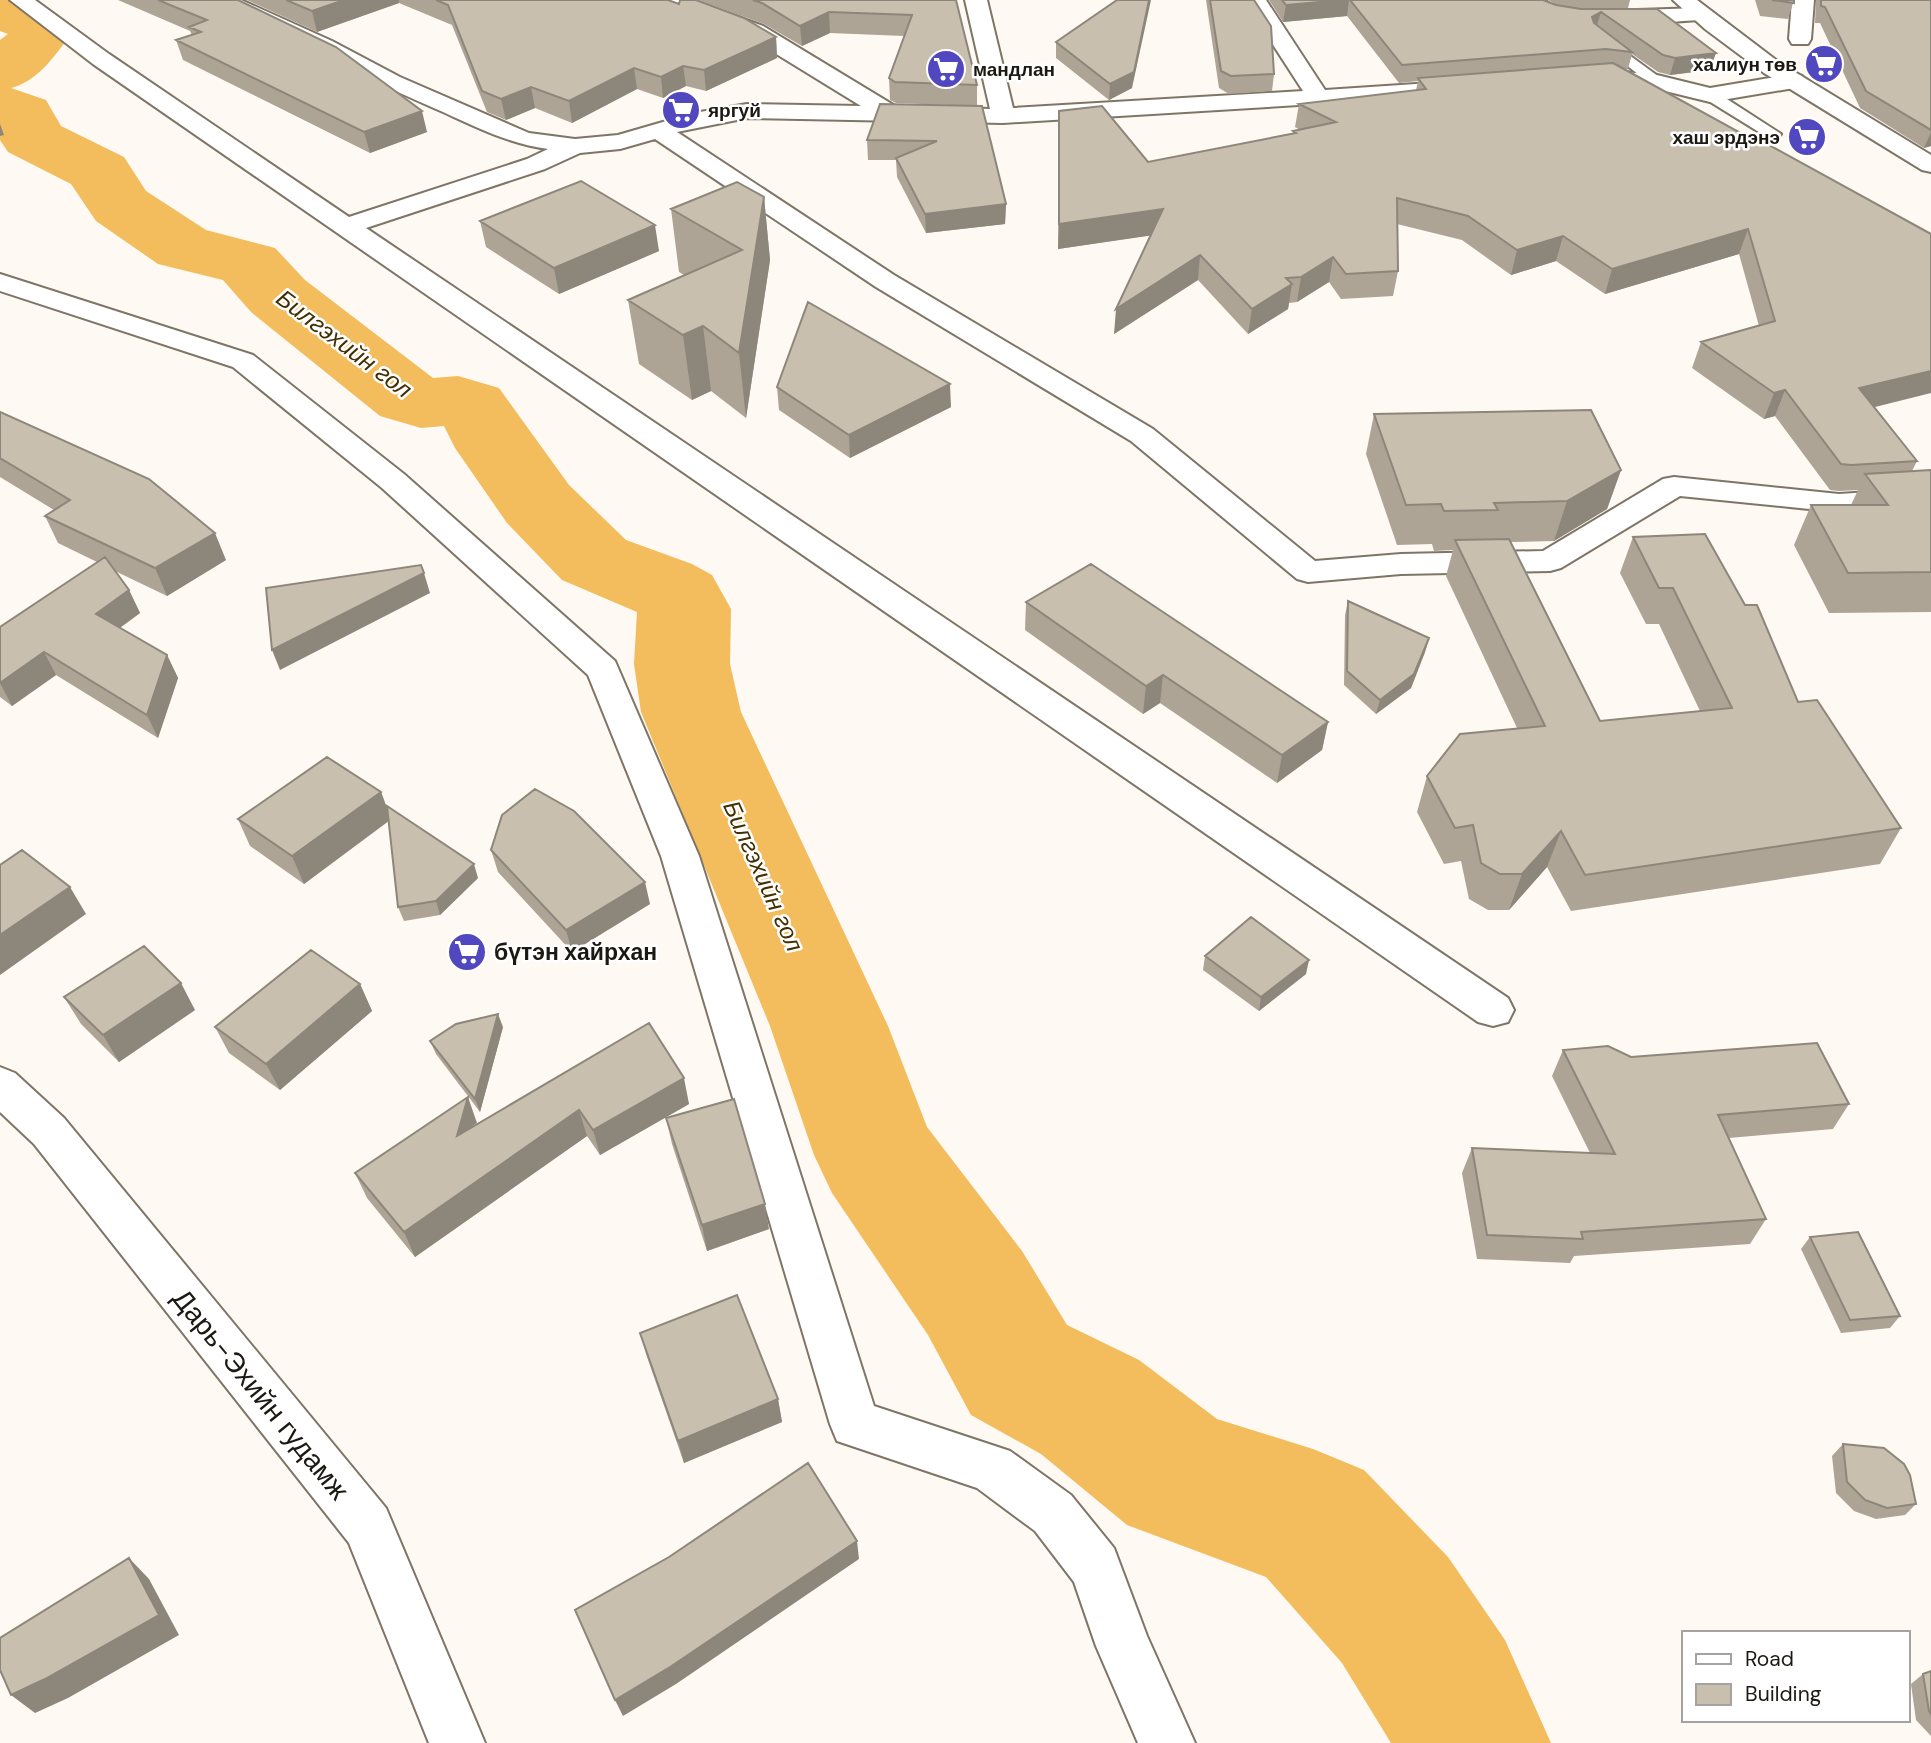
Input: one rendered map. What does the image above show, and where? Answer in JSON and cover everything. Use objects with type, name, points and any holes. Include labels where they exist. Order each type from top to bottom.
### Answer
[{"type":"street","points":[[21,0],[101,59],[1493,1010]]},
{"type":"street","points":[[224,0],[324,46],[392,82],[524,139],[575,146],[620,142],[694,120],[747,111],[1003,116],[1457,88]]},
{"type":"street","points":[[671,0],[754,21],[831,79],[890,113]]},
{"type":"street","points":[[975,0],[1003,116]]},
{"type":"street","points":[[1255,0],[1318,97]]},
{"type":"street","points":[[1530,0],[1546,12],[1576,18],[1692,7],[1794,81],[1931,165]]},
{"type":"street","points":[[1800,38],[1803,0]]},
{"type":"street","points":[[1564,78],[1602,76],[1657,82],[1710,95],[1794,81]]},
{"type":"street","points":[[659,131],[885,281],[1142,435],[1308,572],[1401,564],[1550,561],[1674,486],[1839,503],[1931,498]]},
{"type":"street","points":[[346,226],[536,164],[575,146]]},
{"type":"street","points":[[0,282],[243,361],[393,481],[603,669],[680,856],[855,1424],[992,1468],[1053,1513],[1095,1567],[1123,1646],[1167,1743]]},
{"type":"street","name":"Дарь-Эхийн гудамж","points":[[0,1084],[49,1131],[368,1526],[457,1743]]},
{"type":"lane","points":[[1597,36],[1657,82]]},
{"type":"lane","points":[[1710,95],[1773,134]]},
{"type":"building","points":[[158,0],[238,0],[336,47],[422,111],[364,132],[176,40],[201,32],[189,27],[207,20]]},
{"type":"building","points":[[286,0],[344,0],[312,11]]},
{"type":"building","points":[[436,0],[668,0],[679,4],[680,0],[696,0],[744,18],[776,37],[704,70],[683,66],[661,77],[634,68],[569,101],[531,87],[501,99],[482,91],[448,5]]},
{"type":"building","points":[[753,0],[956,0],[977,85],[895,82],[889,78],[912,15],[829,12],[800,26]]},
{"type":"building","points":[[1117,0],[1149,0],[1134,72],[1110,84],[1056,42]]},
{"type":"building","points":[[1210,0],[1254,0],[1271,26],[1274,74],[1231,76],[1221,71]]},
{"type":"building","points":[[1282,0],[1342,0],[1286,5]]},
{"type":"building","points":[[1350,0],[1543,0],[1581,9],[1657,9],[1716,53],[1675,58],[1663,55],[1601,12],[1592,17],[1594,23],[1632,52],[1606,49],[1402,65]]},
{"type":"building","points":[[1772,0],[1794,0],[1794,3]]},
{"type":"building","points":[[1821,0],[1931,0],[1931,130],[1866,91],[1825,7],[1821,6]]},
{"type":"building","points":[[1613,63],[1931,234],[1931,371],[1859,388],[1917,461],[1841,464],[1785,390],[1774,393],[1701,342],[1775,321],[1748,229],[1612,269],[1563,236],[1517,250],[1468,216],[1397,198],[1398,271],[1346,274],[1333,257],[1301,277],[1286,278],[1292,284],[1252,309],[1200,255],[1116,309],[1163,209],[1059,224],[1059,111],[1102,106],[1148,162],[1296,133],[1293,131],[1336,122],[1299,104],[1426,89],[1418,78]]},
{"type":"building","points":[[880,104],[982,106],[1006,204],[925,214],[896,158],[937,141],[867,140]]},
{"type":"building","points":[[581,181],[655,225],[554,268],[480,221]]},
{"type":"building","points":[[737,182],[764,197],[739,353],[703,326],[683,335],[628,300],[742,250],[671,209]]},
{"type":"building","points":[[808,302],[950,384],[849,435],[777,387]]},
{"type":"building","points":[[1591,410],[1621,470],[1567,501],[1494,503],[1498,510],[1444,511],[1441,504],[1406,505],[1374,414]]},
{"type":"building","points":[[0,412],[149,479],[215,533],[155,568],[45,516],[70,500],[0,458]]},
{"type":"building","points":[[1931,470],[1931,572],[1848,573],[1811,505],[1888,505],[1865,474]]},
{"type":"building","points":[[1705,534],[1745,605],[1757,605],[1798,702],[1817,700],[1901,828],[1585,875],[1561,831],[1522,874],[1500,874],[1481,863],[1473,825],[1455,828],[1427,776],[1460,734],[1545,726],[1455,540],[1509,539],[1600,721],[1732,708],[1673,588],[1659,588],[1633,537]]},
{"type":"building","points":[[105,557],[129,590],[96,614],[167,655],[147,715],[44,652],[0,683],[0,627]]},
{"type":"building","points":[[1091,564],[1328,722],[1282,755],[1163,675],[1146,686],[1026,602]]},
{"type":"building","points":[[421,565],[424,573],[272,650],[266,588]]},
{"type":"building","points":[[1348,601],[1429,638],[1414,674],[1380,700],[1347,671]]},
{"type":"building","points":[[327,757],[381,792],[292,856],[238,819]]},
{"type":"building","points":[[535,789],[574,811],[645,882],[566,930],[491,850],[502,815]]},
{"type":"building","points":[[387,806],[474,864],[436,901],[398,907]]},
{"type":"building","points":[[22,850],[70,887],[0,935],[0,865]]},
{"type":"building","points":[[1251,917],[1309,960],[1261,997],[1205,956]]},
{"type":"building","points":[[144,946],[181,983],[103,1035],[64,997]]},
{"type":"building","points":[[311,950],[360,984],[266,1064],[215,1027]]},
{"type":"building","points":[[498,1014],[475,1099],[430,1041],[456,1024]]},
{"type":"building","points":[[649,1023],[684,1078],[593,1130],[579,1110],[404,1232],[355,1173],[468,1097],[457,1136]]},
{"type":"building","points":[[1817,1043],[1849,1104],[1718,1115],[1766,1219],[1581,1232],[1583,1239],[1487,1235],[1472,1148],[1615,1154],[1563,1050],[1608,1046],[1631,1057]]},
{"type":"building","points":[[734,1099],[765,1204],[702,1225],[666,1118]]},
{"type":"building","points":[[1858,1232],[1900,1316],[1850,1320],[1810,1237]]},
{"type":"building","points":[[737,1295],[778,1399],[678,1441],[640,1333]]},
{"type":"building","points":[[1843,1444],[1884,1448],[1904,1464],[1910,1475],[1916,1504],[1887,1508],[1865,1500],[1847,1482]]},
{"type":"building","points":[[808,1463],[857,1541],[670,1667],[615,1700],[575,1610],[669,1557]]},
{"type":"building","points":[[129,1558],[159,1615],[11,1695],[0,1670],[0,1638]]},
{"type":"building","points":[[1931,1671],[1931,1714],[1923,1674]]},
{"type":"waterway","name":"Билгэхийн гол","points":[[0,11],[30,21],[42,31],[31,46],[0,72]]},
{"type":"waterway","name":"Билгэхийн гол","points":[[0,105],[23,114],[32,138],[100,172],[110,193],[121,206],[184,248],[218,254],[249,264],[278,296],[409,399],[421,403],[458,401],[470,405],[538,504],[594,560],[659,585],[679,596],[684,609],[682,664],[691,712],[829,1026],[876,1155],[975,1293],[1019,1370],[1090,1407],[1177,1476],[1313,1521],[1395,1610],[1450,1695],[1472,1743]]},
{"type":"place","name":"халиун төв","points":[[1824,64]]},
{"type":"place","name":"мандлан","points":[[946,69]]},
{"type":"place","name":"яргуй","points":[[681,110]]},
{"type":"place","name":"хаш эрдэнэ","points":[[1807,137]]},
{"type":"place","name":"бүтэн хайрхан","points":[[467,952]]}]
